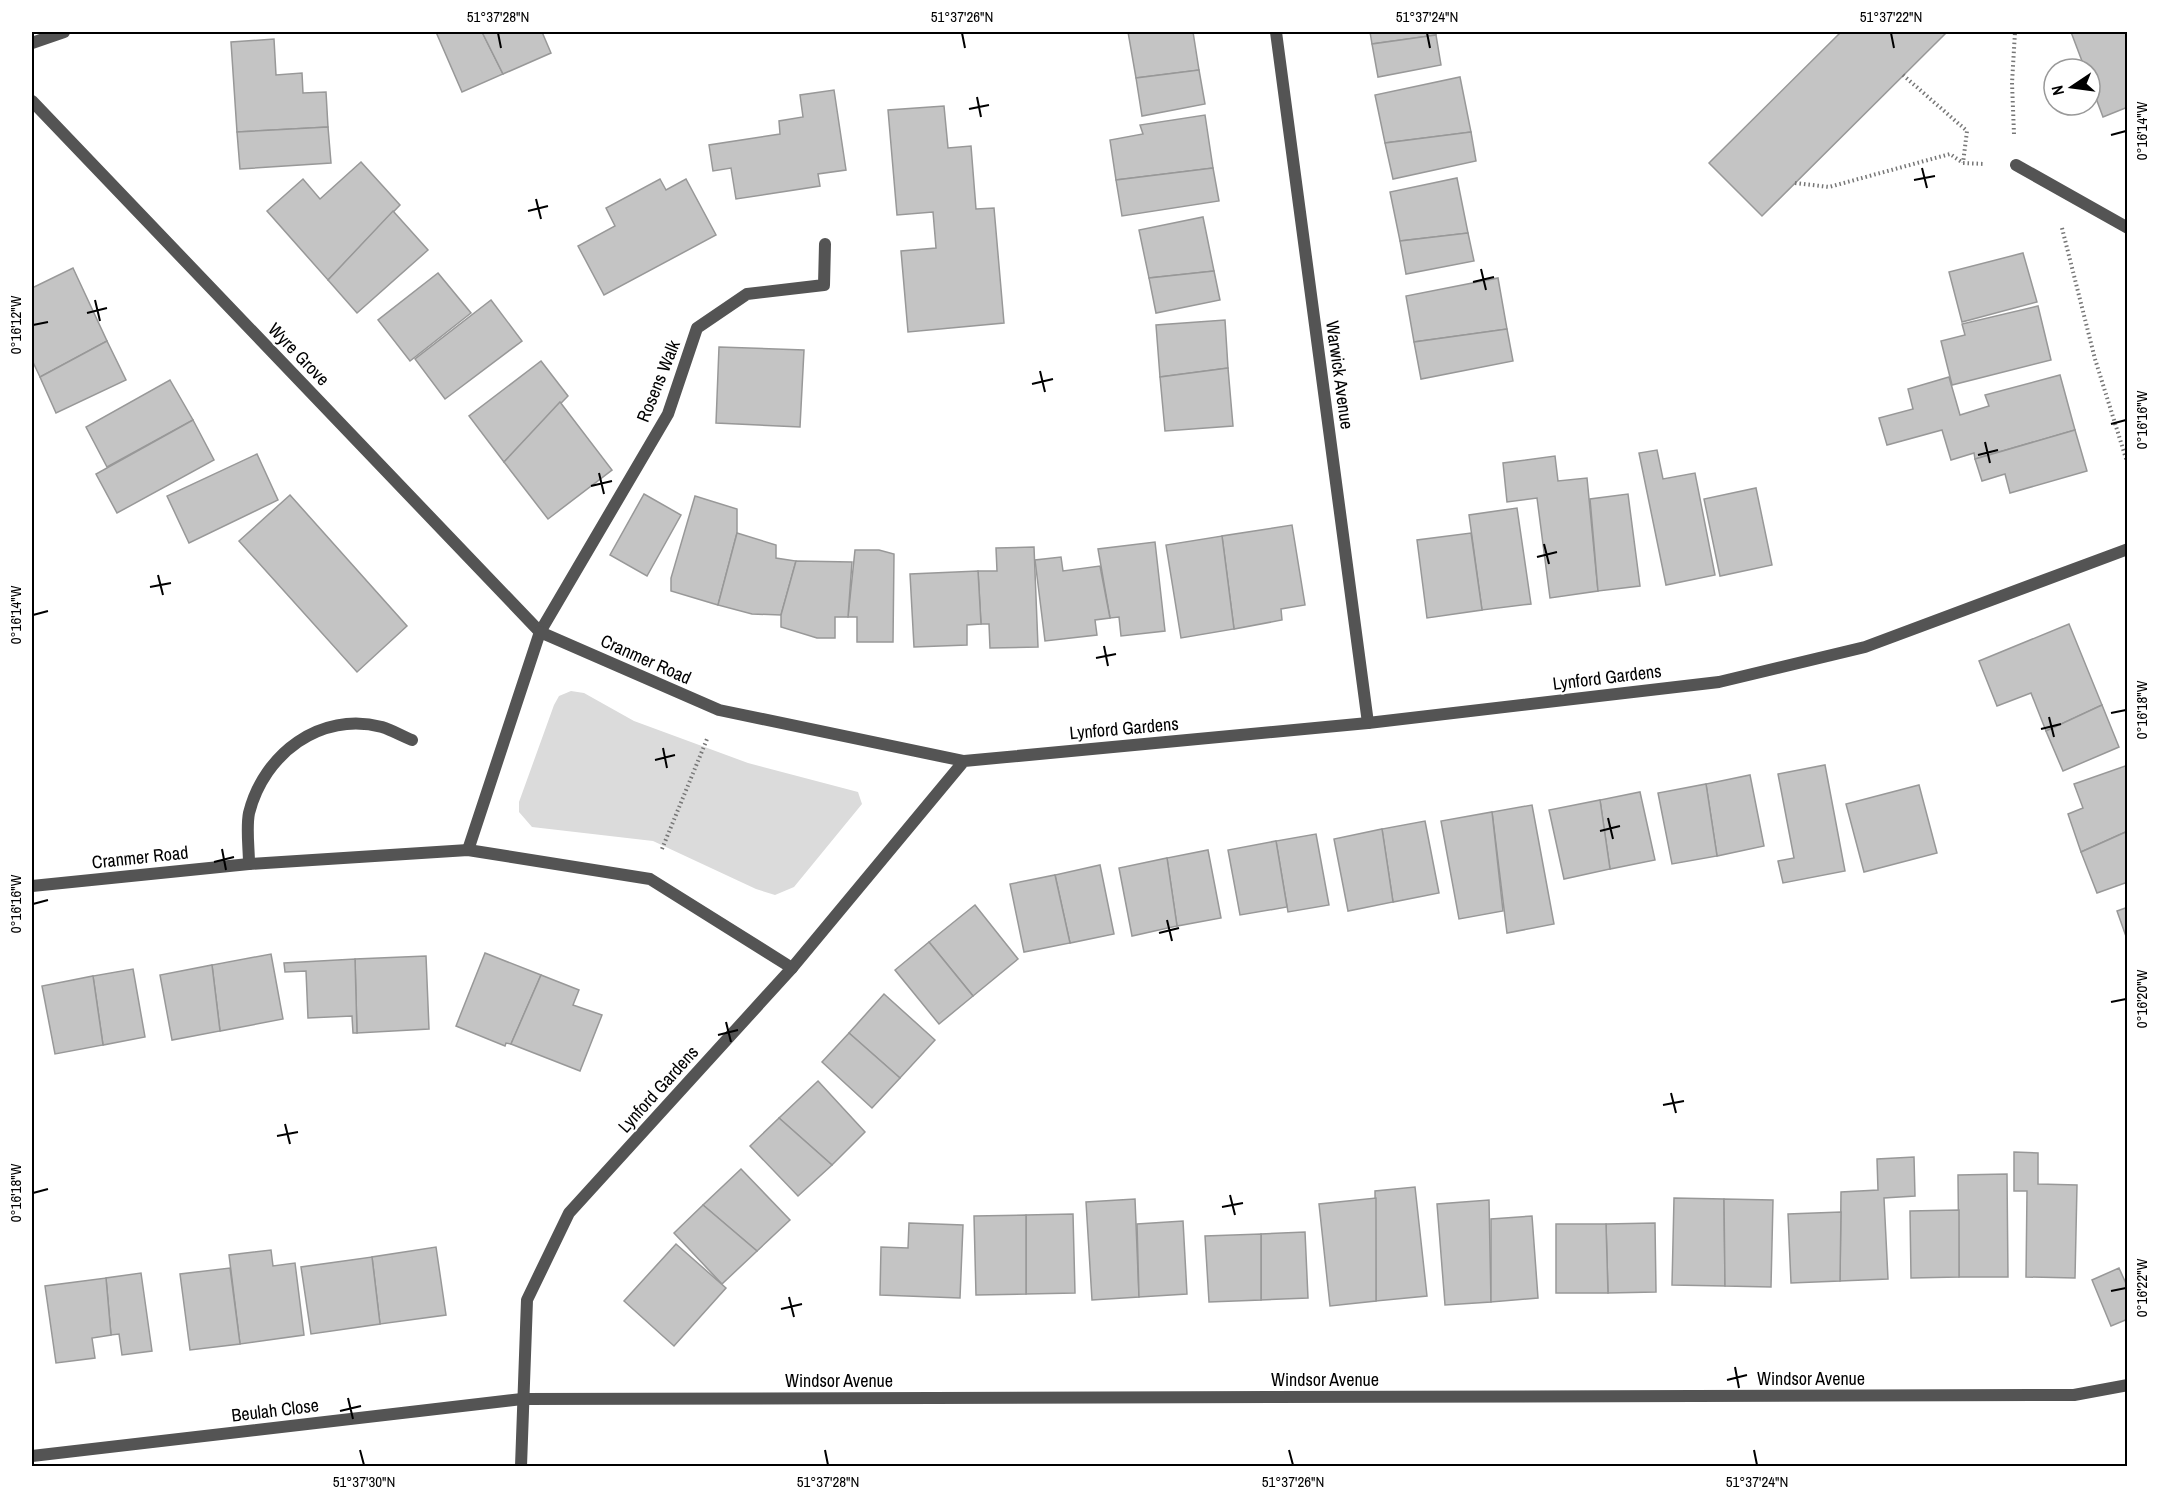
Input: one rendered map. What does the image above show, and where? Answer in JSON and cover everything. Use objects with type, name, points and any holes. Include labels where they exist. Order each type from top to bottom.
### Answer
[{"type":"street","points":[[32,43],[64,32]]},
{"type":"street","name":"Warwick Avenue","points":[[1276,32],[1368,723]]},
{"type":"street","name":"Wyre Grove","points":[[32,101],[540,632]]},
{"type":"street","points":[[2016,165],[2127,228]]},
{"type":"street","name":"Rosens Walk","points":[[540,632],[668,414],[697,328],[747,294],[824,285],[825,244]]},
{"type":"street","name":"Lynford Gardens","points":[[521,1467],[527,1300],[569,1213],[792,968],[964,761],[1368,723],[1719,682],[1865,647],[2127,549]]},
{"type":"street","points":[[468,850],[540,632]]},
{"type":"street","name":"Cranmer Road","points":[[540,632],[719,710],[964,761]]},
{"type":"street","points":[[249,864],[249,815],[261,783],[279,755],[312,734],[335,725],[381,727],[412,740]]},
{"type":"street","name":"Cranmer Road","points":[[32,886],[249,864],[468,850],[650,879],[792,968]]},
{"type":"street","name":"Windsor Avenue","points":[[522,1399],[2074,1395],[2127,1384]]},
{"type":"street","name":"Beulah Close","points":[[32,1456],[522,1399]]},
{"type":"path","points":[[1795,183],[1829,187],[1950,154],[1962,163],[2016,165],[2012,83],[2015,32]]},
{"type":"path","points":[[1903,75],[1967,131],[1962,163]]},
{"type":"path","points":[[2051,183],[2095,359],[2127,465]]},
{"type":"path","points":[[650,879],[719,710]]},
{"type":"shaded area","points":[[571,691],[584,693],[634,721],[748,763],[858,792],[862,804],[794,887],[775,895],[756,889],[653,841],[532,827],[519,812],[519,802],[554,705],[559,696]]},
{"type":"building","points":[[436,32],[482,32],[503,74],[462,92]]},
{"type":"building","points":[[482,32],[542,32],[551,53],[503,74]]},
{"type":"building","points":[[1128,32],[1193,32],[1199,70],[1136,78]]},
{"type":"building","points":[[1370,32],[1435,32],[1436,35],[1372,44]]},
{"type":"building","points":[[1841,32],[1947,32],[1762,216],[1709,163]]},
{"type":"building","points":[[2071,32],[2128,32],[2128,107],[2103,117],[2102,57],[2080,57]]},
{"type":"building","points":[[1436,35],[1441,65],[1378,77],[1372,44]]},
{"type":"building","points":[[274,39],[276,75],[302,73],[303,93],[326,92],[328,127],[237,132],[231,42]]},
{"type":"building","points":[[1199,70],[1205,104],[1142,116],[1136,78]]},
{"type":"building","points":[[1460,77],[1471,132],[1385,143],[1375,95]]},
{"type":"building","points":[[834,90],[846,170],[818,174],[820,186],[736,199],[731,168],[713,171],[709,145],[780,134],[779,121],[803,117],[800,95]]},
{"type":"building","points":[[944,106],[948,148],[971,146],[976,209],[994,208],[1004,323],[908,332],[901,251],[936,248],[933,212],[897,215],[888,110]]},
{"type":"building","points":[[1205,115],[1213,168],[1116,180],[1110,140],[1143,134],[1140,125]]},
{"type":"building","points":[[328,127],[331,163],[240,169],[237,132]]},
{"type":"building","points":[[1471,132],[1476,161],[1393,179],[1385,143]]},
{"type":"building","points":[[361,162],[400,205],[328,280],[267,211],[303,179],[320,199]]},
{"type":"building","points":[[1213,168],[1219,201],[1122,216],[1116,180]]},
{"type":"building","points":[[1457,178],[1468,233],[1400,241],[1390,192]]},
{"type":"building","points":[[660,179],[666,190],[686,179],[716,235],[604,295],[578,246],[615,226],[606,208]]},
{"type":"building","points":[[393,211],[428,250],[357,313],[328,280]]},
{"type":"building","points":[[1203,217],[1214,271],[1149,278],[1139,230]]},
{"type":"building","points":[[1468,233],[1474,261],[1406,274],[1400,241]]},
{"type":"building","points":[[2023,253],[2037,302],[1962,322],[1949,272]]},
{"type":"building","points":[[73,268],[107,341],[40,377],[32,360],[32,288]]},
{"type":"building","points":[[1214,271],[1220,300],[1156,313],[1149,278]]},
{"type":"building","points":[[438,273],[471,313],[410,361],[378,320]]},
{"type":"building","points":[[1498,278],[1507,329],[1414,342],[1406,296]]},
{"type":"building","points":[[491,300],[522,341],[445,399],[415,359]]},
{"type":"building","points":[[2038,306],[2051,360],[1952,385],[1941,341],[1965,335],[1962,324]]},
{"type":"building","points":[[1225,320],[1228,368],[1160,377],[1156,325]]},
{"type":"building","points":[[1507,329],[1513,361],[1421,379],[1414,342]]},
{"type":"building","points":[[107,341],[126,380],[56,413],[40,377]]},
{"type":"building","points":[[719,347],[804,350],[800,427],[716,423]]},
{"type":"building","points":[[541,361],[568,396],[504,462],[469,416]]},
{"type":"building","points":[[1228,368],[1233,426],[1165,431],[1160,377]]},
{"type":"building","points":[[2060,375],[2075,430],[1975,459],[1974,453],[1951,460],[1942,430],[1887,445],[1879,418],[1913,409],[1908,389],[1949,377],[1960,415],[1989,406],[1985,395]]},
{"type":"building","points":[[170,380],[193,420],[107,467],[86,427]]},
{"type":"building","points":[[560,402],[612,470],[548,519],[504,462]]},
{"type":"building","points":[[193,420],[214,460],[117,513],[96,474]]},
{"type":"building","points":[[2075,430],[2087,471],[2010,493],[2005,474],[1982,481],[1975,459]]},
{"type":"building","points":[[1657,450],[1663,479],[1695,473],[1715,575],[1666,585],[1639,453]]},
{"type":"building","points":[[257,454],[278,500],[189,543],[167,496]]},
{"type":"building","points":[[1555,456],[1558,481],[1587,478],[1598,591],[1550,598],[1537,498],[1507,502],[1503,463]]},
{"type":"building","points":[[1756,488],[1772,565],[1720,576],[1704,499]]},
{"type":"building","points":[[644,494],[681,515],[647,576],[610,555]]},
{"type":"building","points":[[1628,494],[1640,586],[1598,591],[1590,499]]},
{"type":"building","points":[[290,495],[407,626],[357,672],[239,541]]},
{"type":"building","points":[[695,496],[737,509],[737,533],[718,605],[671,591],[671,578]]},
{"type":"building","points":[[1517,508],[1531,604],[1482,610],[1469,515]]},
{"type":"building","points":[[1292,525],[1305,605],[1281,609],[1282,620],[1234,629],[1222,536]]},
{"type":"building","points":[[737,533],[776,545],[776,558],[796,561],[781,615],[752,614],[718,605]]},
{"type":"building","points":[[1471,533],[1482,610],[1427,618],[1417,540]]},
{"type":"building","points":[[1222,536],[1234,629],[1181,638],[1166,545]]},
{"type":"building","points":[[1155,542],[1165,631],[1121,636],[1119,617],[1110,618],[1098,549]]},
{"type":"building","points":[[1034,547],[1038,647],[990,648],[989,624],[981,624],[978,571],[997,571],[996,548]]},
{"type":"building","points":[[855,550],[879,550],[894,554],[893,642],[857,642],[857,617],[848,617]]},
{"type":"building","points":[[1061,557],[1063,571],[1100,566],[1110,618],[1095,620],[1097,635],[1045,641],[1035,560]]},
{"type":"building","points":[[796,561],[852,562],[848,617],[835,617],[835,638],[817,638],[781,627],[781,615]]},
{"type":"building","points":[[978,571],[981,624],[967,625],[967,645],[914,647],[910,574]]},
{"type":"building","points":[[2069,624],[2102,705],[2046,731],[2031,693],[1997,706],[1979,661]]},
{"type":"building","points":[[2102,705],[2119,747],[2063,771],[2046,731]]},
{"type":"building","points":[[1825,765],[1845,871],[1783,883],[1778,861],[1794,858],[1778,774]]},
{"type":"building","points":[[2128,765],[2128,831],[2081,852],[2068,814],[2083,808],[2074,784]]},
{"type":"building","points":[[1750,775],[1764,846],[1717,856],[1706,784]]},
{"type":"building","points":[[1706,784],[1717,856],[1672,864],[1658,793]]},
{"type":"building","points":[[1919,785],[1937,853],[1864,872],[1846,804]]},
{"type":"building","points":[[1640,792],[1655,860],[1610,869],[1600,800]]},
{"type":"building","points":[[1600,800],[1610,869],[1564,879],[1549,810]]},
{"type":"building","points":[[1532,805],[1554,924],[1507,933],[1492,812]]},
{"type":"building","points":[[1492,812],[1503,911],[1459,919],[1441,821]]},
{"type":"building","points":[[1425,821],[1439,893],[1393,902],[1382,829]]},
{"type":"building","points":[[1382,829],[1393,902],[1348,911],[1334,839]]},
{"type":"building","points":[[2128,831],[2128,882],[2097,893],[2081,852]]},
{"type":"building","points":[[1316,834],[1329,905],[1288,912],[1276,841]]},
{"type":"building","points":[[1276,841],[1287,907],[1240,915],[1228,850]]},
{"type":"building","points":[[1208,850],[1221,918],[1177,926],[1167,858]]},
{"type":"building","points":[[1167,858],[1177,926],[1132,936],[1119,868]]},
{"type":"building","points":[[1100,865],[1114,934],[1070,943],[1055,875]]},
{"type":"building","points":[[1055,875],[1070,943],[1024,952],[1010,884]]},
{"type":"building","points":[[975,905],[1018,959],[973,996],[929,942]]},
{"type":"building","points":[[2128,907],[2128,942],[2117,911]]},
{"type":"building","points":[[929,942],[973,996],[939,1024],[895,970]]},
{"type":"building","points":[[485,953],[541,975],[511,1044],[506,1043],[505,1046],[456,1026]]},
{"type":"building","points":[[271,954],[283,1019],[220,1031],[212,965]]},
{"type":"building","points":[[426,956],[429,1029],[357,1033],[355,959]]},
{"type":"building","points":[[355,959],[357,1033],[353,1033],[352,1016],[308,1018],[306,971],[285,972],[284,963]]},
{"type":"building","points":[[212,965],[220,1031],[172,1040],[160,975]]},
{"type":"building","points":[[133,969],[145,1037],[103,1045],[93,976]]},
{"type":"building","points":[[541,975],[579,990],[573,1005],[602,1015],[580,1071],[511,1044]]},
{"type":"building","points":[[93,976],[103,1045],[55,1054],[42,986]]},
{"type":"building","points":[[884,994],[935,1040],[900,1078],[849,1033]]},
{"type":"building","points":[[849,1033],[900,1078],[872,1108],[822,1062]]},
{"type":"building","points":[[818,1081],[865,1132],[832,1165],[779,1118]]},
{"type":"building","points":[[779,1118],[832,1165],[798,1196],[750,1146]]},
{"type":"building","points":[[2014,1152],[2038,1153],[2038,1184],[2077,1185],[2075,1278],[2026,1277],[2027,1191],[2014,1191]]},
{"type":"building","points":[[1914,1157],[1915,1196],[1884,1198],[1888,1279],[1840,1281],[1841,1192],[1878,1190],[1877,1159]]},
{"type":"building","points":[[741,1169],[790,1220],[757,1251],[703,1205]]},
{"type":"building","points":[[2007,1174],[2008,1277],[1959,1277],[1958,1175]]},
{"type":"building","points":[[1415,1187],[1427,1296],[1376,1301],[1375,1191]]},
{"type":"building","points":[[1376,1198],[1376,1301],[1330,1306],[1319,1204]]},
{"type":"building","points":[[1674,1198],[1724,1199],[1725,1286],[1672,1285]]},
{"type":"building","points":[[1135,1199],[1139,1297],[1092,1300],[1086,1202]]},
{"type":"building","points":[[1724,1199],[1773,1200],[1771,1287],[1725,1286]]},
{"type":"building","points":[[1489,1200],[1491,1302],[1445,1305],[1437,1204]]},
{"type":"building","points":[[703,1205],[757,1251],[722,1284],[674,1233]]},
{"type":"building","points":[[1959,1210],[1959,1277],[1911,1278],[1910,1211]]},
{"type":"building","points":[[1841,1212],[1840,1281],[1791,1283],[1788,1214]]},
{"type":"building","points":[[1073,1214],[1075,1293],[1026,1294],[1026,1215]]},
{"type":"building","points":[[1026,1215],[1026,1294],[976,1295],[974,1216]]},
{"type":"building","points":[[1532,1216],[1538,1298],[1491,1302],[1491,1219]]},
{"type":"building","points":[[1183,1221],[1187,1294],[1139,1297],[1137,1224]]},
{"type":"building","points":[[909,1223],[963,1225],[960,1298],[880,1295],[881,1247],[908,1248]]},
{"type":"building","points":[[1655,1223],[1656,1292],[1608,1293],[1606,1224]]},
{"type":"building","points":[[1556,1224],[1606,1224],[1608,1293],[1556,1293]]},
{"type":"building","points":[[1305,1232],[1308,1298],[1261,1300],[1261,1234]]},
{"type":"building","points":[[1261,1234],[1261,1300],[1209,1302],[1205,1236]]},
{"type":"building","points":[[676,1244],[726,1288],[674,1346],[624,1301]]},
{"type":"building","points":[[436,1247],[446,1315],[380,1324],[372,1257]]},
{"type":"building","points":[[271,1250],[273,1266],[295,1263],[304,1335],[240,1344],[229,1255]]},
{"type":"building","points":[[372,1257],[380,1324],[311,1334],[301,1267]]},
{"type":"building","points":[[230,1268],[240,1344],[190,1350],[180,1274]]},
{"type":"building","points":[[2119,1268],[2128,1288],[2128,1319],[2111,1326],[2092,1280]]},
{"type":"building","points":[[141,1273],[152,1351],[122,1355],[119,1334],[111,1335],[106,1278]]},
{"type":"building","points":[[106,1278],[111,1335],[92,1338],[95,1358],[56,1363],[45,1286]]}]
